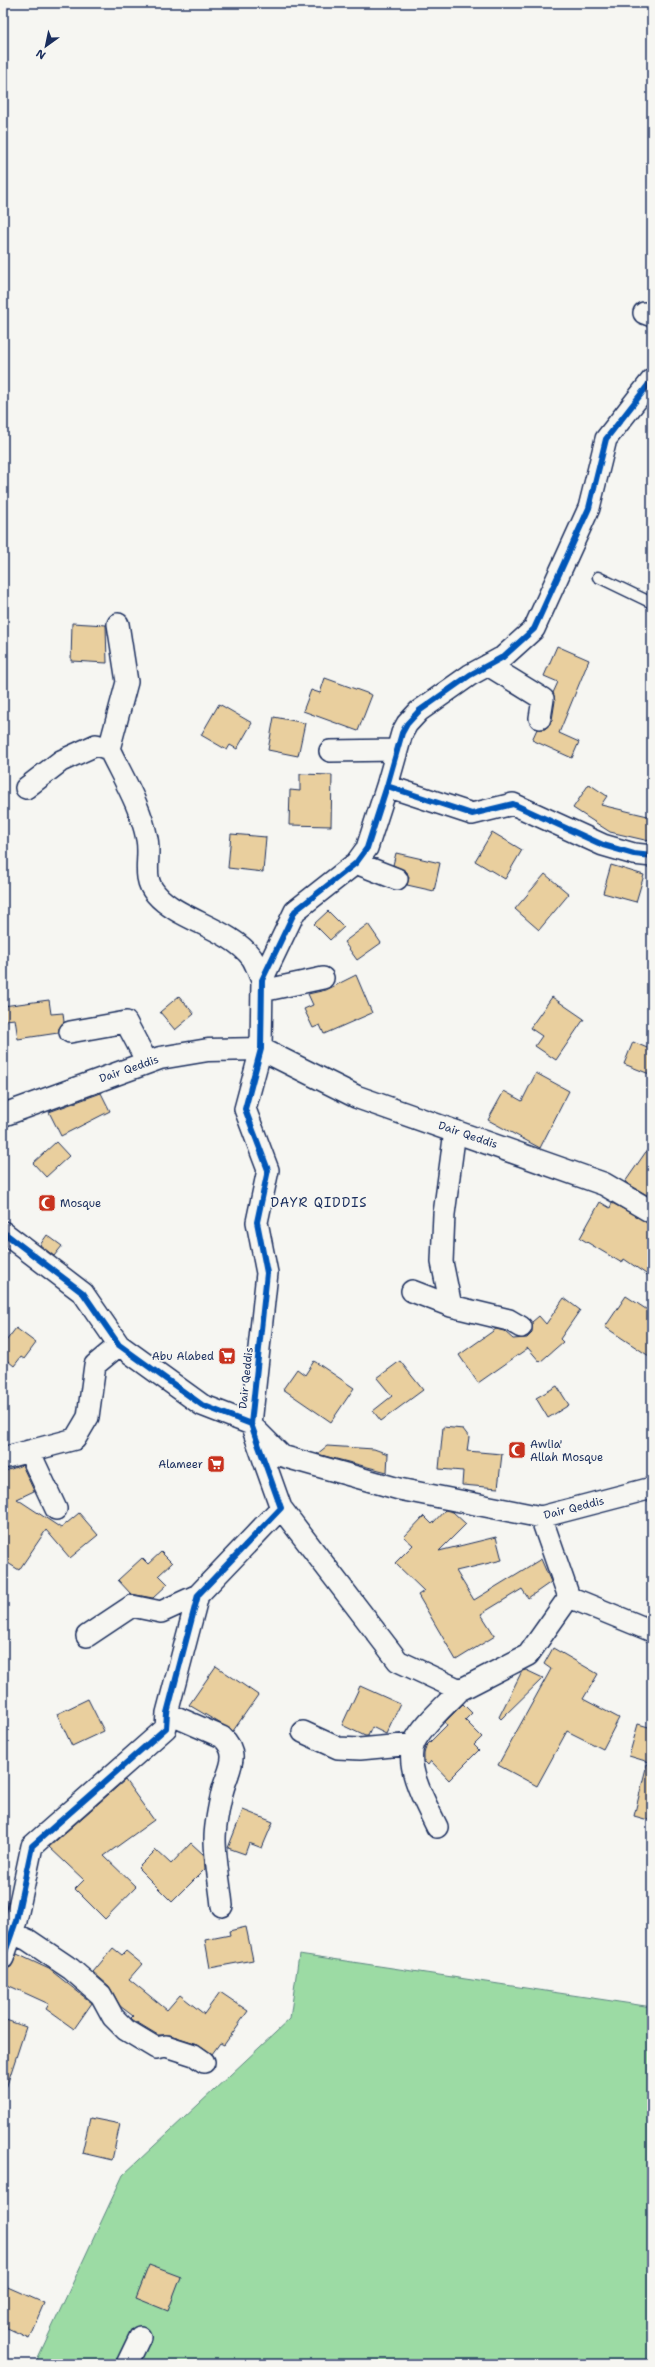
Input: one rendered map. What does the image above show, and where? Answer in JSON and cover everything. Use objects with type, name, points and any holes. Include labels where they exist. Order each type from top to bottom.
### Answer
[{"type":"main road","name":"Dair Qeddis","points":[[3,1115],[160,1058],[208,1050],[261,1049],[357,1097],[455,1130],[604,1184],[652,1212]]},
{"type":"street","points":[[262,986],[295,911],[356,863],[367,848],[402,733],[420,711],[470,675],[503,657],[534,629],[589,508],[606,439],[652,380]]},
{"type":"street","points":[[118,624],[127,682],[108,749],[143,819],[148,841],[147,881],[156,894],[169,905],[226,936],[252,958],[262,986],[261,1049]]},
{"type":"street","points":[[488,665],[544,700],[540,718]]},
{"type":"street","points":[[26,788],[61,761],[96,745],[108,749]]},
{"type":"street","points":[[330,751],[397,750]]},
{"type":"street","points":[[387,786],[472,814],[513,804],[604,845],[634,854],[652,856]]},
{"type":"street","points":[[356,863],[397,879]]},
{"type":"street","points":[[262,986],[324,978]]},
{"type":"street","points":[[70,1032],[126,1022],[147,1062]]},
{"type":"street","name":"Dair Qeddis","points":[[251,1424],[267,1273],[257,1222],[268,1170],[245,1109],[261,1049]]},
{"type":"street","points":[[451,1306],[442,1262],[444,1214],[455,1130]]},
{"type":"street","name":"Dair Qeddis","points":[[3,1232],[83,1293],[119,1345],[202,1405],[251,1424],[282,1456],[399,1489],[540,1517],[652,1488]]},
{"type":"street","points":[[412,1291],[451,1306],[509,1320],[521,1327]]},
{"type":"street","points":[[3,1458],[75,1439],[88,1417],[95,1365],[119,1345]]},
{"type":"street","points":[[251,1424],[281,1508],[398,1661],[460,1690]]},
{"type":"street","points":[[29,1451],[56,1509]]},
{"type":"street","points":[[87,1636],[132,1606],[161,1612],[198,1595],[281,1508]]},
{"type":"street","points":[[540,1517],[569,1597],[652,1631]]},
{"type":"street","points":[[3,1958],[12,1933],[32,1846],[166,1728],[167,1713],[198,1595]]},
{"type":"street","points":[[438,1827],[418,1786],[411,1760],[414,1744],[420,1733],[460,1690],[528,1655],[569,1597]]},
{"type":"street","points":[[167,1713],[222,1737],[228,1743],[233,1752],[232,1761],[222,1792],[215,1838],[222,1906]]},
{"type":"street","points":[[303,1732],[338,1748],[360,1749],[414,1744]]},
{"type":"street","points":[[12,1933],[28,1940],[71,1969],[101,1995],[113,2017],[126,2030],[156,2048],[166,2046],[194,2055],[204,2062]]},
{"type":"street","points":[[126,2364],[140,2337]]},
{"type":"lane","points":[[598,577],[652,603]]},
{"type":"green space","points":[[299,1954],[652,2007],[652,2364],[35,2364],[123,2175],[290,2019]]},
{"type":"building","points":[[72,623],[106,625],[107,663],[71,661]]},
{"type":"building","points":[[557,646],[589,660],[559,733],[579,742],[572,758],[532,740],[537,729],[545,729],[552,720],[555,701],[553,693],[558,682],[544,676]]},
{"type":"building","points":[[325,678],[372,695],[358,731],[303,711],[311,690],[320,693]]},
{"type":"building","points":[[219,704],[252,723],[237,749],[230,745],[227,750],[201,735]]},
{"type":"building","points":[[274,717],[305,723],[298,756],[268,750]]},
{"type":"building","points":[[300,774],[332,775],[331,826],[289,825],[290,790],[300,791]]},
{"type":"building","points":[[589,784],[607,796],[601,805],[652,817],[649,841],[610,832],[573,808]]},
{"type":"building","points":[[492,832],[522,850],[505,879],[475,861]]},
{"type":"building","points":[[231,834],[266,837],[263,872],[228,868]]},
{"type":"building","points":[[396,853],[440,863],[434,891],[407,885],[409,878],[407,872],[393,865]]},
{"type":"building","points":[[611,865],[644,875],[636,902],[603,893]]},
{"type":"building","points":[[545,874],[569,894],[539,930],[515,909]]},
{"type":"building","points":[[328,911],[344,927],[330,940],[314,924]]},
{"type":"building","points":[[368,924],[381,943],[357,960],[344,942]]},
{"type":"building","points":[[356,975],[372,1013],[324,1034],[320,1025],[313,1028],[304,1009],[313,1005],[308,994],[326,990]]},
{"type":"building","points":[[179,996],[194,1014],[175,1030],[160,1012]]},
{"type":"building","points":[[552,997],[584,1019],[556,1060],[535,1046],[542,1036],[530,1028]]},
{"type":"building","points":[[49,1000],[51,1014],[63,1013],[64,1022],[59,1028],[58,1033],[18,1039],[15,1019],[5,1020],[3,1006]]},
{"type":"building","points":[[633,1042],[652,1050],[652,1075],[624,1064]]},
{"type":"building","points":[[536,1073],[569,1091],[540,1148],[488,1120],[504,1091],[522,1101]]},
{"type":"building","points":[[101,1093],[110,1111],[61,1136],[49,1112]]},
{"type":"building","points":[[56,1142],[69,1156],[46,1177],[33,1163]]},
{"type":"building","points":[[652,1143],[652,1198],[625,1182]]},
{"type":"building","points":[[600,1202],[610,1208],[612,1203],[652,1224],[652,1278],[624,1259],[622,1263],[580,1238]]},
{"type":"building","points":[[47,1235],[62,1246],[54,1256],[40,1245]]},
{"type":"building","points":[[626,1296],[652,1313],[652,1358],[605,1327]]},
{"type":"building","points":[[564,1298],[580,1310],[560,1339],[563,1342],[540,1362],[528,1348],[478,1383],[459,1355],[496,1329],[504,1331],[513,1339],[527,1338],[532,1333],[532,1322],[539,1316],[546,1324]]},
{"type":"building","points":[[16,1328],[36,1343],[24,1359],[21,1357],[14,1366],[3,1357],[3,1345]]},
{"type":"building","points":[[314,1361],[354,1388],[331,1422],[283,1389],[297,1369],[305,1375]]},
{"type":"building","points":[[400,1361],[423,1390],[381,1421],[373,1411],[392,1396],[377,1378]]},
{"type":"building","points":[[557,1386],[569,1405],[548,1418],[536,1398]]},
{"type":"building","points":[[443,1427],[463,1429],[469,1437],[467,1451],[502,1454],[498,1488],[462,1485],[463,1471],[439,1469]]},
{"type":"building","points":[[327,1446],[374,1449],[388,1454],[387,1472],[317,1454]]},
{"type":"building","points":[[22,1465],[34,1491],[17,1499],[61,1528],[79,1513],[98,1535],[70,1558],[46,1530],[19,1570],[3,1560],[3,1472]]},
{"type":"building","points":[[445,1510],[453,1512],[466,1524],[439,1551],[496,1537],[502,1560],[456,1571],[474,1600],[541,1559],[551,1582],[528,1598],[522,1589],[481,1614],[495,1636],[456,1660],[418,1595],[424,1591],[395,1563],[413,1545],[404,1537],[424,1516],[432,1524]]},
{"type":"building","points":[[161,1552],[172,1563],[159,1575],[168,1584],[153,1598],[131,1594],[118,1580],[142,1558],[148,1564]]},
{"type":"building","points":[[553,1648],[598,1674],[583,1699],[619,1718],[603,1749],[567,1731],[537,1786],[498,1765],[551,1669],[544,1664]]},
{"type":"building","points":[[216,1666],[258,1695],[233,1731],[189,1705]]},
{"type":"building","points":[[526,1670],[543,1678],[501,1719],[499,1717],[522,1671]]},
{"type":"building","points":[[360,1686],[400,1704],[386,1734],[372,1727],[368,1736],[365,1736],[342,1725]]},
{"type":"building","points":[[88,1699],[104,1731],[72,1746],[57,1714]]},
{"type":"building","points":[[463,1704],[472,1713],[465,1720],[482,1737],[474,1745],[479,1750],[449,1780],[431,1761],[428,1765],[424,1761],[424,1754],[426,1746],[447,1725],[445,1722]]},
{"type":"building","points":[[638,1724],[652,1728],[652,1763],[629,1756]]},
{"type":"building","points":[[647,1764],[652,1765],[652,1821],[634,1816]]},
{"type":"building","points":[[125,1780],[154,1820],[104,1856],[136,1887],[105,1919],[75,1889],[84,1880],[49,1847]]},
{"type":"building","points":[[243,1810],[273,1822],[262,1848],[249,1843],[245,1854],[228,1848]]},
{"type":"building","points":[[191,1843],[204,1855],[205,1869],[172,1902],[138,1868],[156,1850],[171,1864]]},
{"type":"building","points":[[246,1927],[253,1960],[210,1968],[205,1940],[230,1935],[229,1931]]},
{"type":"building","points":[[113,1948],[122,1955],[126,1951],[142,1964],[129,1979],[167,2010],[180,1995],[204,2014],[220,1992],[248,2011],[224,2045],[220,2043],[212,2054],[198,2044],[170,2035],[158,2035],[133,2020],[131,2018],[133,2016],[120,2006],[109,1986],[93,1972]]},
{"type":"building","points":[[17,1954],[49,1969],[92,2003],[74,2029],[46,2009],[49,2004],[3,1983],[3,1970],[11,1967]]},
{"type":"building","points":[[3,2019],[26,2027],[6,2088],[3,2087]]},
{"type":"building","points":[[90,2118],[120,2124],[112,2160],[82,2153]]},
{"type":"building","points":[[149,2265],[181,2277],[168,2311],[136,2298]]},
{"type":"building","points":[[3,2285],[44,2303],[29,2338],[3,2326]]},
{"type":"cycle path","points":[[387,786],[402,733],[407,724],[419,711],[470,675],[503,657],[534,629],[589,508],[606,439],[652,380]]},
{"type":"cycle path","points":[[3,1232],[83,1293],[119,1345],[202,1405],[251,1424],[267,1273],[257,1222],[268,1170],[245,1109],[261,1049],[262,980],[295,911],[356,863],[367,848],[387,786],[472,814],[513,804],[603,845],[634,854],[652,856]]},
{"type":"cycle path","points":[[3,1958],[16,1921],[32,1846],[166,1728],[167,1713],[198,1595],[281,1508],[251,1424]]},
{"type":"place","name":"Mosque","points":[[47,1203]]},
{"type":"place","name":"Abu Alabed","points":[[227,1356]]},
{"type":"place","name":"Awlia' Allah Mosque","points":[[517,1450]]},
{"type":"place","name":"Alameer","points":[[216,1464]]},
{"type":"district","name":"DAYR QIDDIS","points":[[319,1202]]}]
